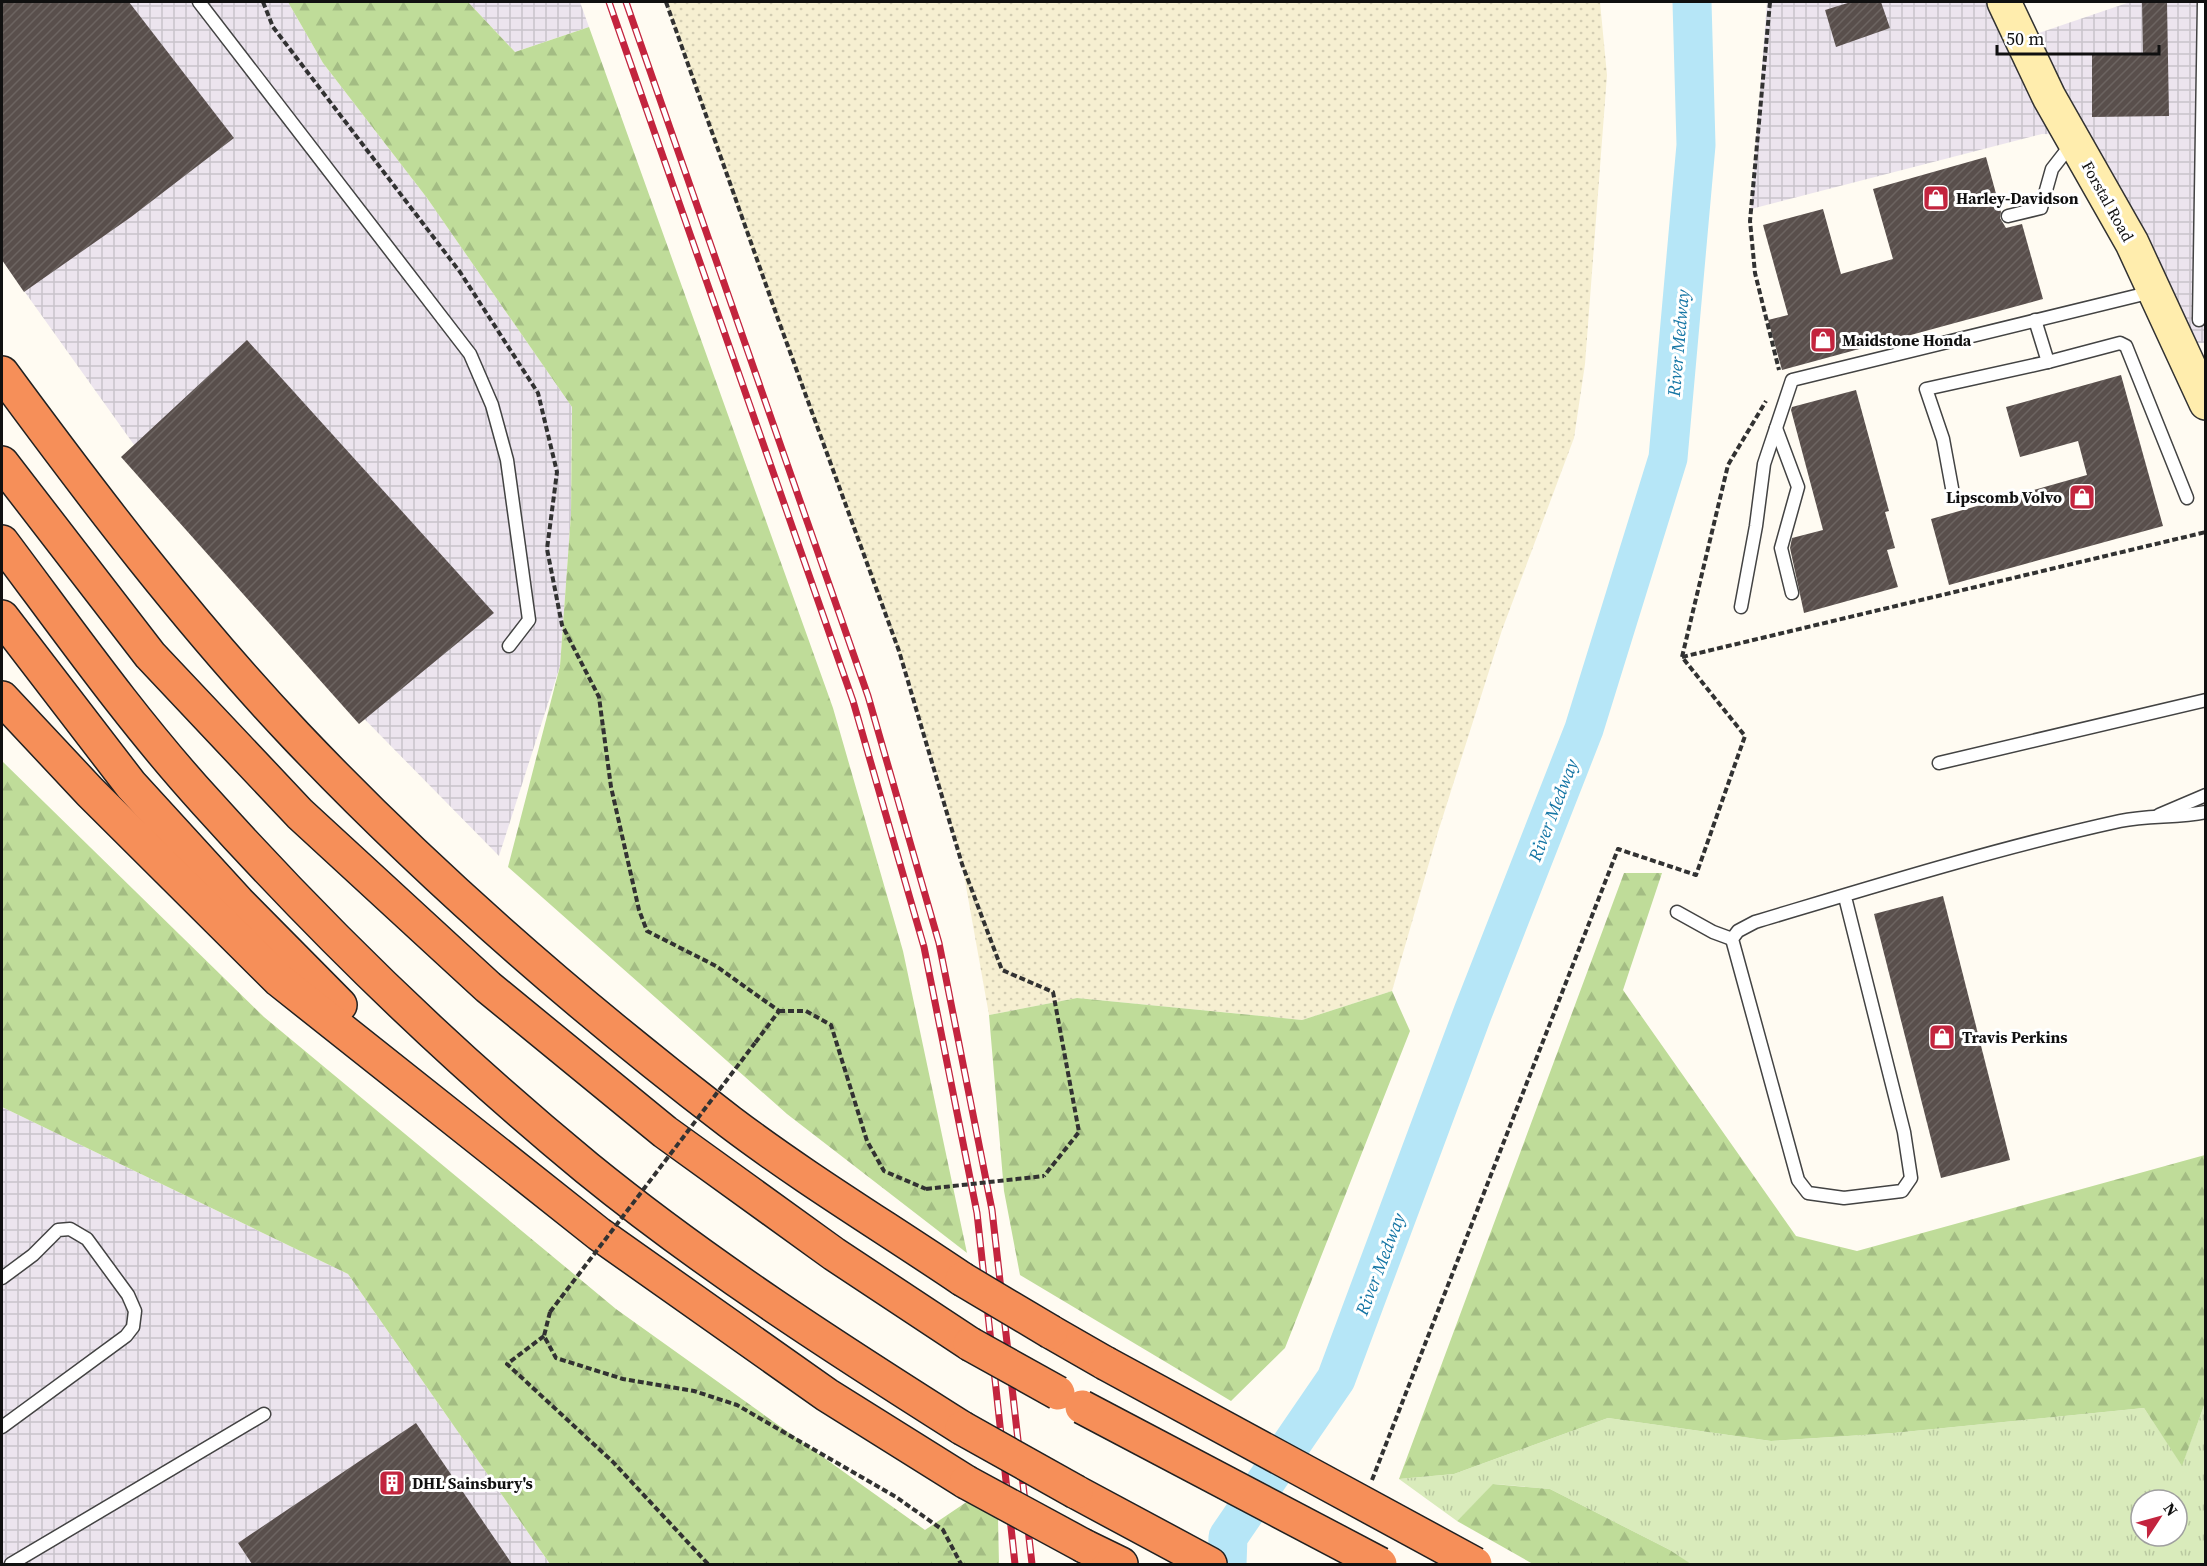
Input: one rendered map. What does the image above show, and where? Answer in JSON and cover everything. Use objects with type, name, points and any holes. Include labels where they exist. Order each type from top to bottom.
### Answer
[{"type":"highway","points":[[2,363],[58,450]]},
{"type":"highway","points":[[2,373],[58,450],[175,597],[295,734],[397,837],[499,932],[607,1024],[732,1123],[962,1279],[1105,1363],[1476,1564]]},
{"type":"highway","points":[[2,463],[150,655],[300,814],[488,987],[665,1132],[834,1254],[970,1344],[1070,1400],[1380,1564]]},
{"type":"highway","points":[[2,542],[121,699],[203,799],[303,907],[401,1003],[588,1169],[812,1333],[962,1428],[1149,1533],[1210,1564]]},
{"type":"highway","points":[[2,617],[131,785],[238,902],[381,1048],[526,1177]]},
{"type":"highway","points":[[2,698],[90,792],[279,980],[599,1234],[720,1322],[827,1395],[966,1482],[1121,1564]]},
{"type":"street","name":"Forstal Road","points":[[2004,2],[2049,97],[2132,243],[2154,291],[2188,320],[2205,403]]},
{"type":"lane","points":[[199,2],[470,354],[492,405],[507,460],[529,620],[509,646]]},
{"type":"lane","points":[[2188,320],[2204,2]]},
{"type":"lane","points":[[2008,216],[2041,208],[2052,169],[2074,141]]},
{"type":"lane","points":[[1741,607],[1756,526],[1764,464],[1791,380],[2154,291]]},
{"type":"lane","points":[[2035,320],[2049,362]]},
{"type":"lane","points":[[1952,488],[1943,439],[1926,389],[2049,362],[2120,343],[2126,346],[2187,498]]},
{"type":"lane","points":[[1776,428],[1798,487],[1780,548],[1792,594]]},
{"type":"lane","points":[[1939,763],[2205,700]]},
{"type":"lane","points":[[2158,816],[2205,795]]},
{"type":"lane","points":[[1732,939],[1738,931],[1755,922],[2012,847],[2122,820],[2158,816],[2181,817],[2205,812]]},
{"type":"lane","points":[[1677,912],[1732,939],[1793,1167],[1802,1187],[1808,1193],[1844,1198],[1902,1191],[1911,1178],[1904,1132],[1845,897]]},
{"type":"lane","points":[[2,1278],[33,1255],[58,1230],[70,1229],[87,1239],[128,1295],[135,1311],[133,1327],[126,1336],[2,1427]]},
{"type":"lane","points":[[11,1564],[264,1414]]},
{"type":"path","points":[[666,2],[899,651],[962,864],[1002,970],[1053,992],[1079,1132],[1044,1176],[926,1189],[884,1171],[867,1141],[831,1025],[806,1011],[778,1011]]},
{"type":"path","points":[[1770,2],[1750,221],[1755,273],[1780,376]]},
{"type":"path","points":[[1682,657],[1728,465],[1768,396]]},
{"type":"path","points":[[1682,657],[2205,532]]},
{"type":"path","points":[[1378,1466],[1618,849],[1696,875],[1745,736],[1682,657]]},
{"type":"path","points":[[708,1564],[613,1462],[507,1364],[544,1336],[550,1312],[755,1043]]},
{"type":"path","points":[[544,1336],[556,1358],[623,1379],[694,1391],[737,1405],[896,1497],[943,1530],[961,1564]]},
{"type":"shaded area","points":[[2,2],[288,2],[323,63],[427,198],[572,407],[571,514],[560,666],[499,856],[330,684],[152,470],[2,260]]},
{"type":"shaded area","points":[[468,2],[580,2],[589,27],[515,52]]},
{"type":"shaded area","points":[[666,2],[1600,2],[1607,75],[1585,364],[1574,438],[1502,630],[1438,832],[1392,991],[1302,1020],[1077,998],[989,1015],[962,864],[909,680],[763,281]]},
{"type":"shaded area","points":[[1767,2],[2011,2],[2033,35],[2130,2],[2205,2],[2205,343],[2197,343],[2088,135],[2042,134],[1751,209]]},
{"type":"shaded area","points":[[2,1107],[348,1274],[550,1564],[2,1564]]},
{"type":"green space","points":[[288,2],[468,2],[515,52],[589,27],[833,708],[903,951],[967,1253],[787,1114],[508,867],[560,666],[571,514],[572,407],[427,198],[323,63]]},
{"type":"green space","points":[[2,761],[264,1017],[616,1309],[925,1530],[968,1501],[998,1518],[999,1564],[550,1564],[348,1274],[2,1107]]},
{"type":"green space","points":[[1624,873],[1662,873],[1623,990],[1796,1236],[1857,1251],[2205,1155],[2205,1403],[2182,1466],[2144,1408],[1894,1433],[1771,1441],[1608,1418],[1454,1474],[1399,1479]]},
{"type":"green space","points":[[1392,991],[1410,1031],[1285,1348],[1231,1401],[1020,1275],[1004,1191],[989,1015],[1077,998],[1302,1020]]},
{"type":"green space","points":[[2205,1403],[2205,1564],[1690,1564],[1670,1550],[1550,1489],[1494,1484],[1457,1521],[1399,1479],[1454,1474],[1608,1418],[1771,1441],[1894,1433],[2144,1408],[2182,1465]]},
{"type":"green space","points":[[1493,1484],[1550,1489],[1670,1550],[1691,1564],[1533,1564],[1457,1521]]},
{"type":"building","points":[[2,2],[129,2],[234,138],[131,217],[24,292],[2,260]]},
{"type":"building","points":[[1851,2],[1881,2],[1890,28],[1836,47],[1825,10]]},
{"type":"building","points":[[2142,2],[2167,2],[2169,116],[2092,117],[2092,54],[2143,54]]},
{"type":"building","points":[[1986,157],[2001,212],[2000,218],[2006,228],[2022,224],[2043,299],[1782,370],[1768,320],[1788,315],[1763,225],[1823,209],[1841,274],[1893,259],[1873,189]]},
{"type":"building","points":[[247,340],[494,613],[359,724],[121,457]]},
{"type":"building","name":"Lipscomb Volvo","points":[[2121,375],[2163,526],[1949,585],[1931,519],[2087,475],[2078,441],[2020,457],[2006,407]]},
{"type":"building","points":[[1856,390],[1889,511],[1885,512],[1895,548],[1887,550],[1898,587],[1804,613],[1790,548],[1792,538],[1823,530],[1791,410],[1792,407]]},
{"type":"building","name":"Travis Perkins","points":[[1943,896],[2010,1160],[1941,1178],[1874,914]]},
{"type":"building","name":"DHL Sainsbury's","points":[[416,1423],[512,1564],[252,1564],[238,1543]]},
{"type":"waterway","name":"River Medway","points":[[1227,1564],[1228,1537],[1336,1379],[1473,1012],[1584,729],[1668,458],[1696,145],[1692,2]]},
{"type":"railway","points":[[609,2],[853,701],[924,947],[977,1213],[1015,1564]]},
{"type":"railway","points":[[626,2],[868,696],[939,943],[992,1210],[1032,1564]]},
{"type":"place","name":"Harley-Davidson","points":[[1936,198]]},
{"type":"place","name":"Maidstone Honda","points":[[1823,340]]},
{"type":"place","name":"Lipscomb Volvo","points":[[2082,497]]},
{"type":"place","name":"Travis Perkins","points":[[1942,1037]]},
{"type":"place","name":"DHL Sainsbury's","points":[[392,1483]]}]
